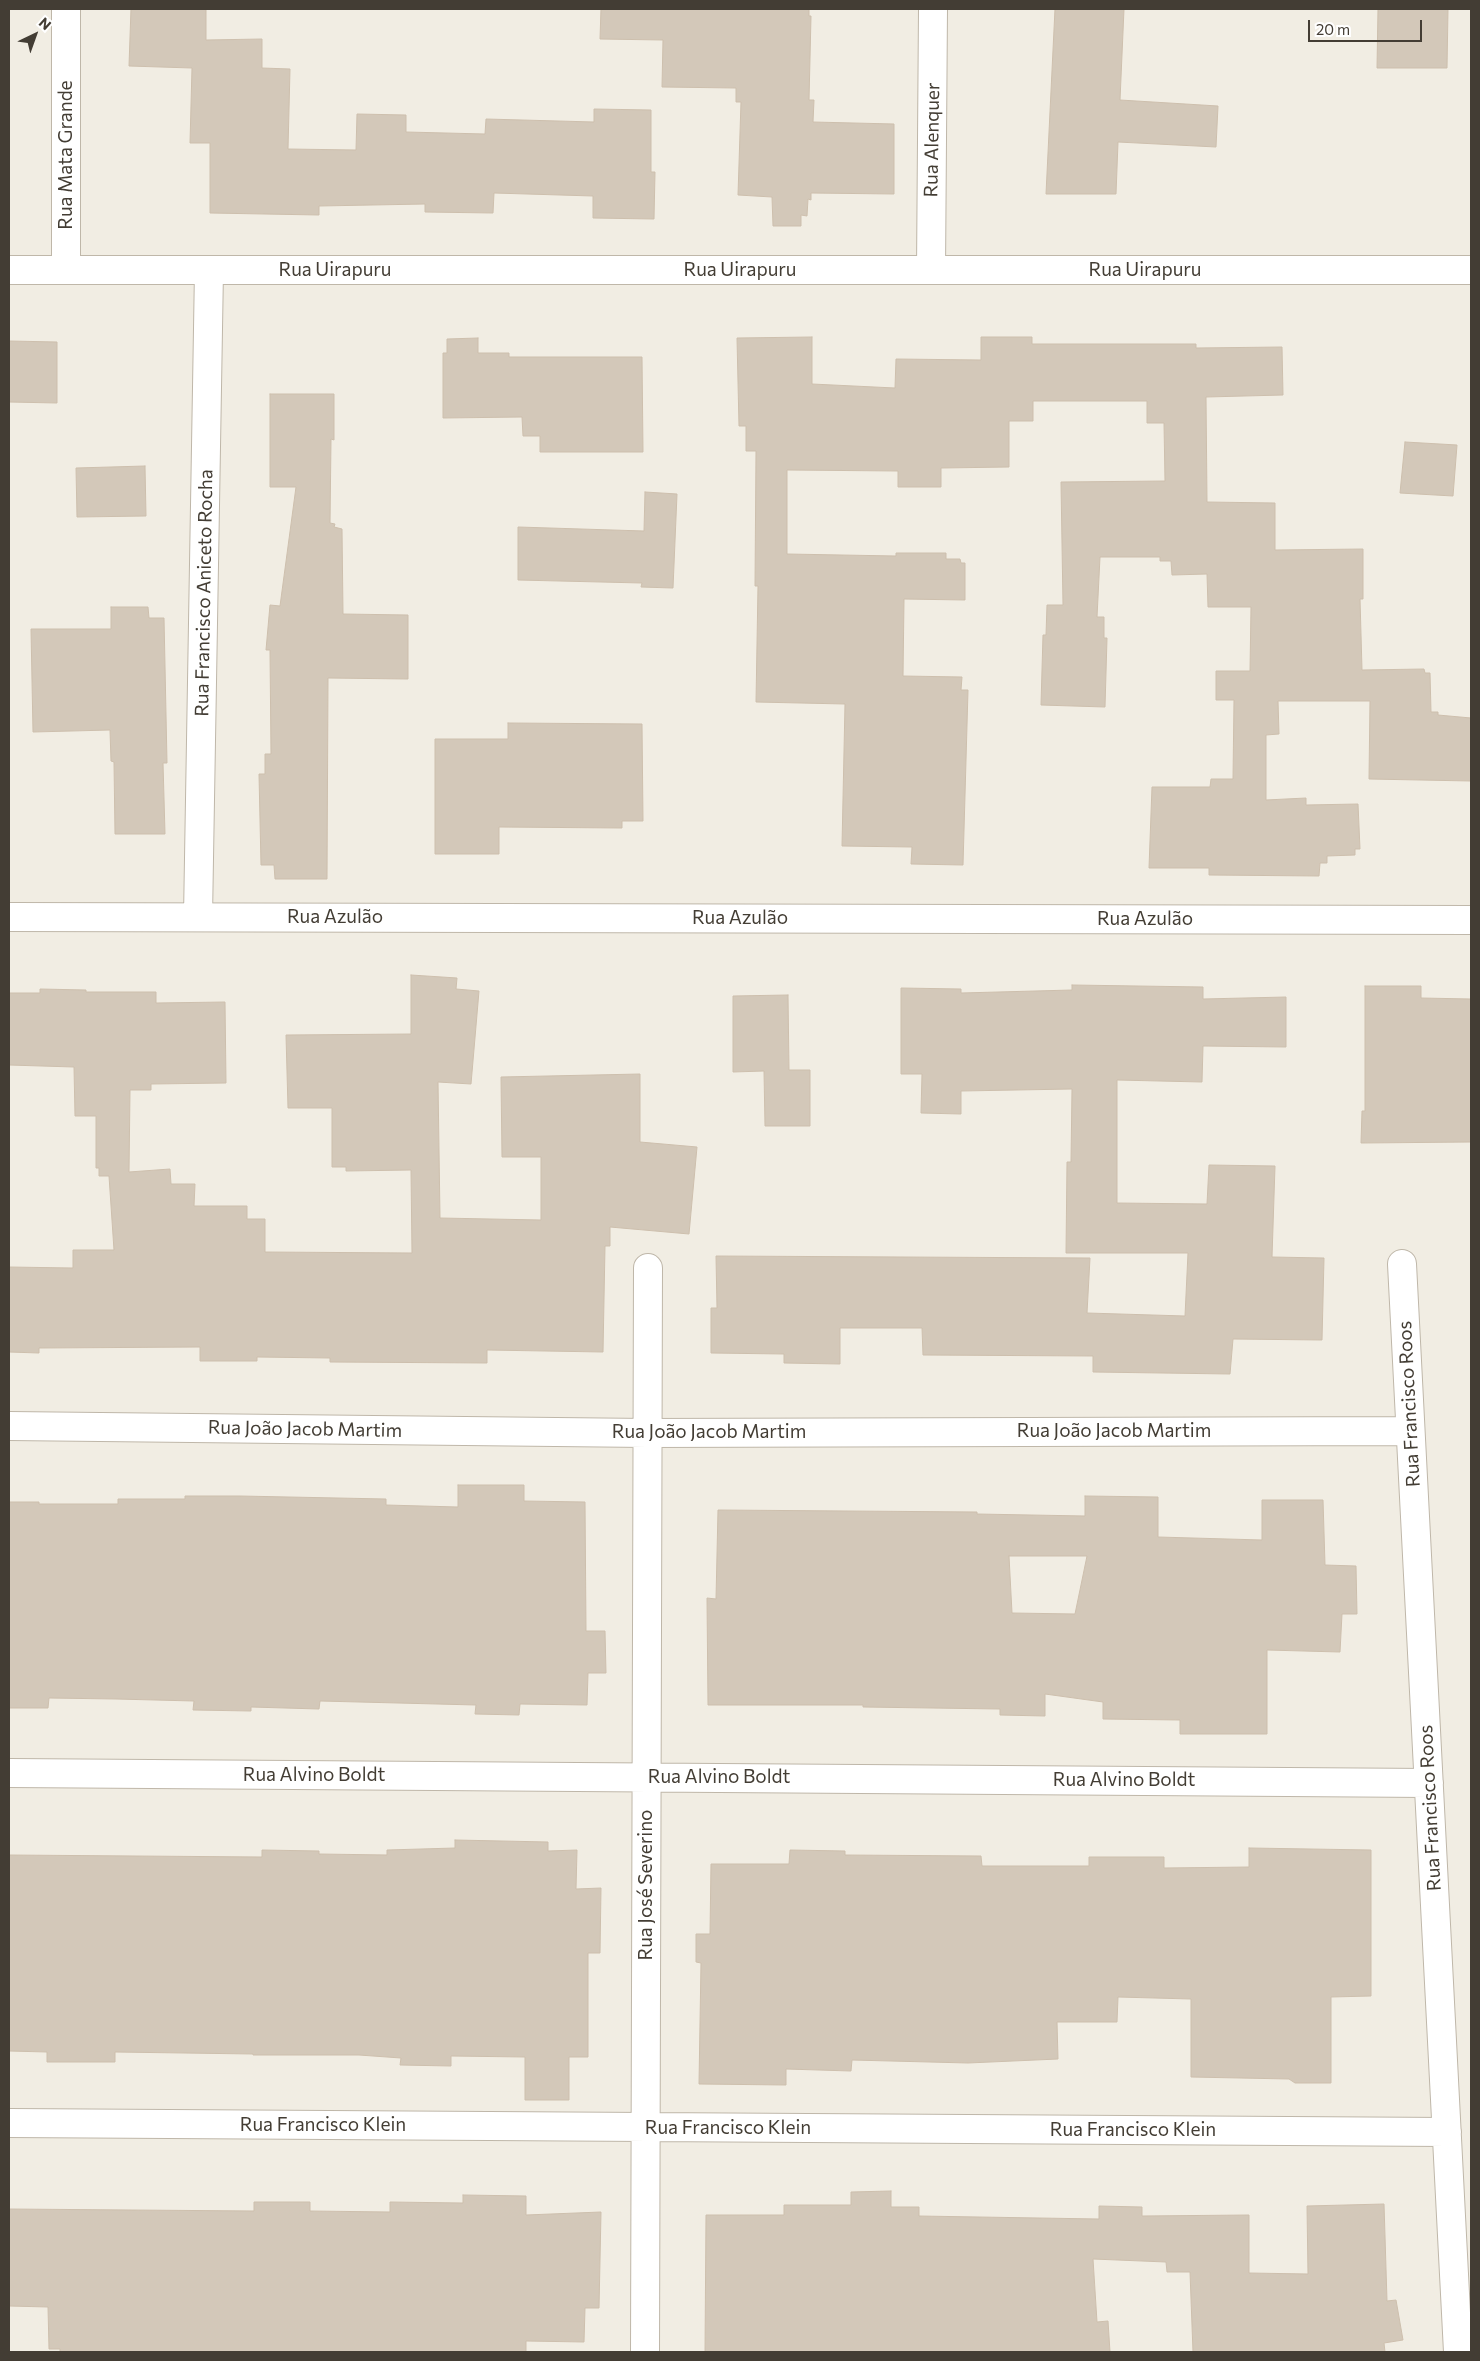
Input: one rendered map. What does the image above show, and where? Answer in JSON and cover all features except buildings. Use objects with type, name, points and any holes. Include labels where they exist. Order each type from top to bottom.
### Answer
[{"type":"street","name":"Rua Mata Grande","points":[[66,9],[66,270]]},
{"type":"street","name":"Rua Alenquer","points":[[931,270],[933,9]]},
{"type":"street","name":"Rua Uirapuru","points":[[9,270],[1471,270]]},
{"type":"street","name":"Rua Francisco Aniceto Rocha","points":[[198,917],[210,270]]},
{"type":"street","name":"Rua Azulão","points":[[9,916],[1471,920]]},
{"type":"street","name":"Rua Francisco Roos","points":[[1402,1264],[1458,2352]]},
{"type":"street","name":"Rua José Severino","points":[[646,2352],[648,1268]]},
{"type":"street","name":"Rua João Jacob Martim","points":[[9,1426],[647,1433],[1410,1431]]},
{"type":"street","name":"Rua Alvino Boldt","points":[[9,1773],[1429,1782]]},
{"type":"street","name":"Rua Francisco Klein","points":[[9,2123],[1447,2132]]}]
